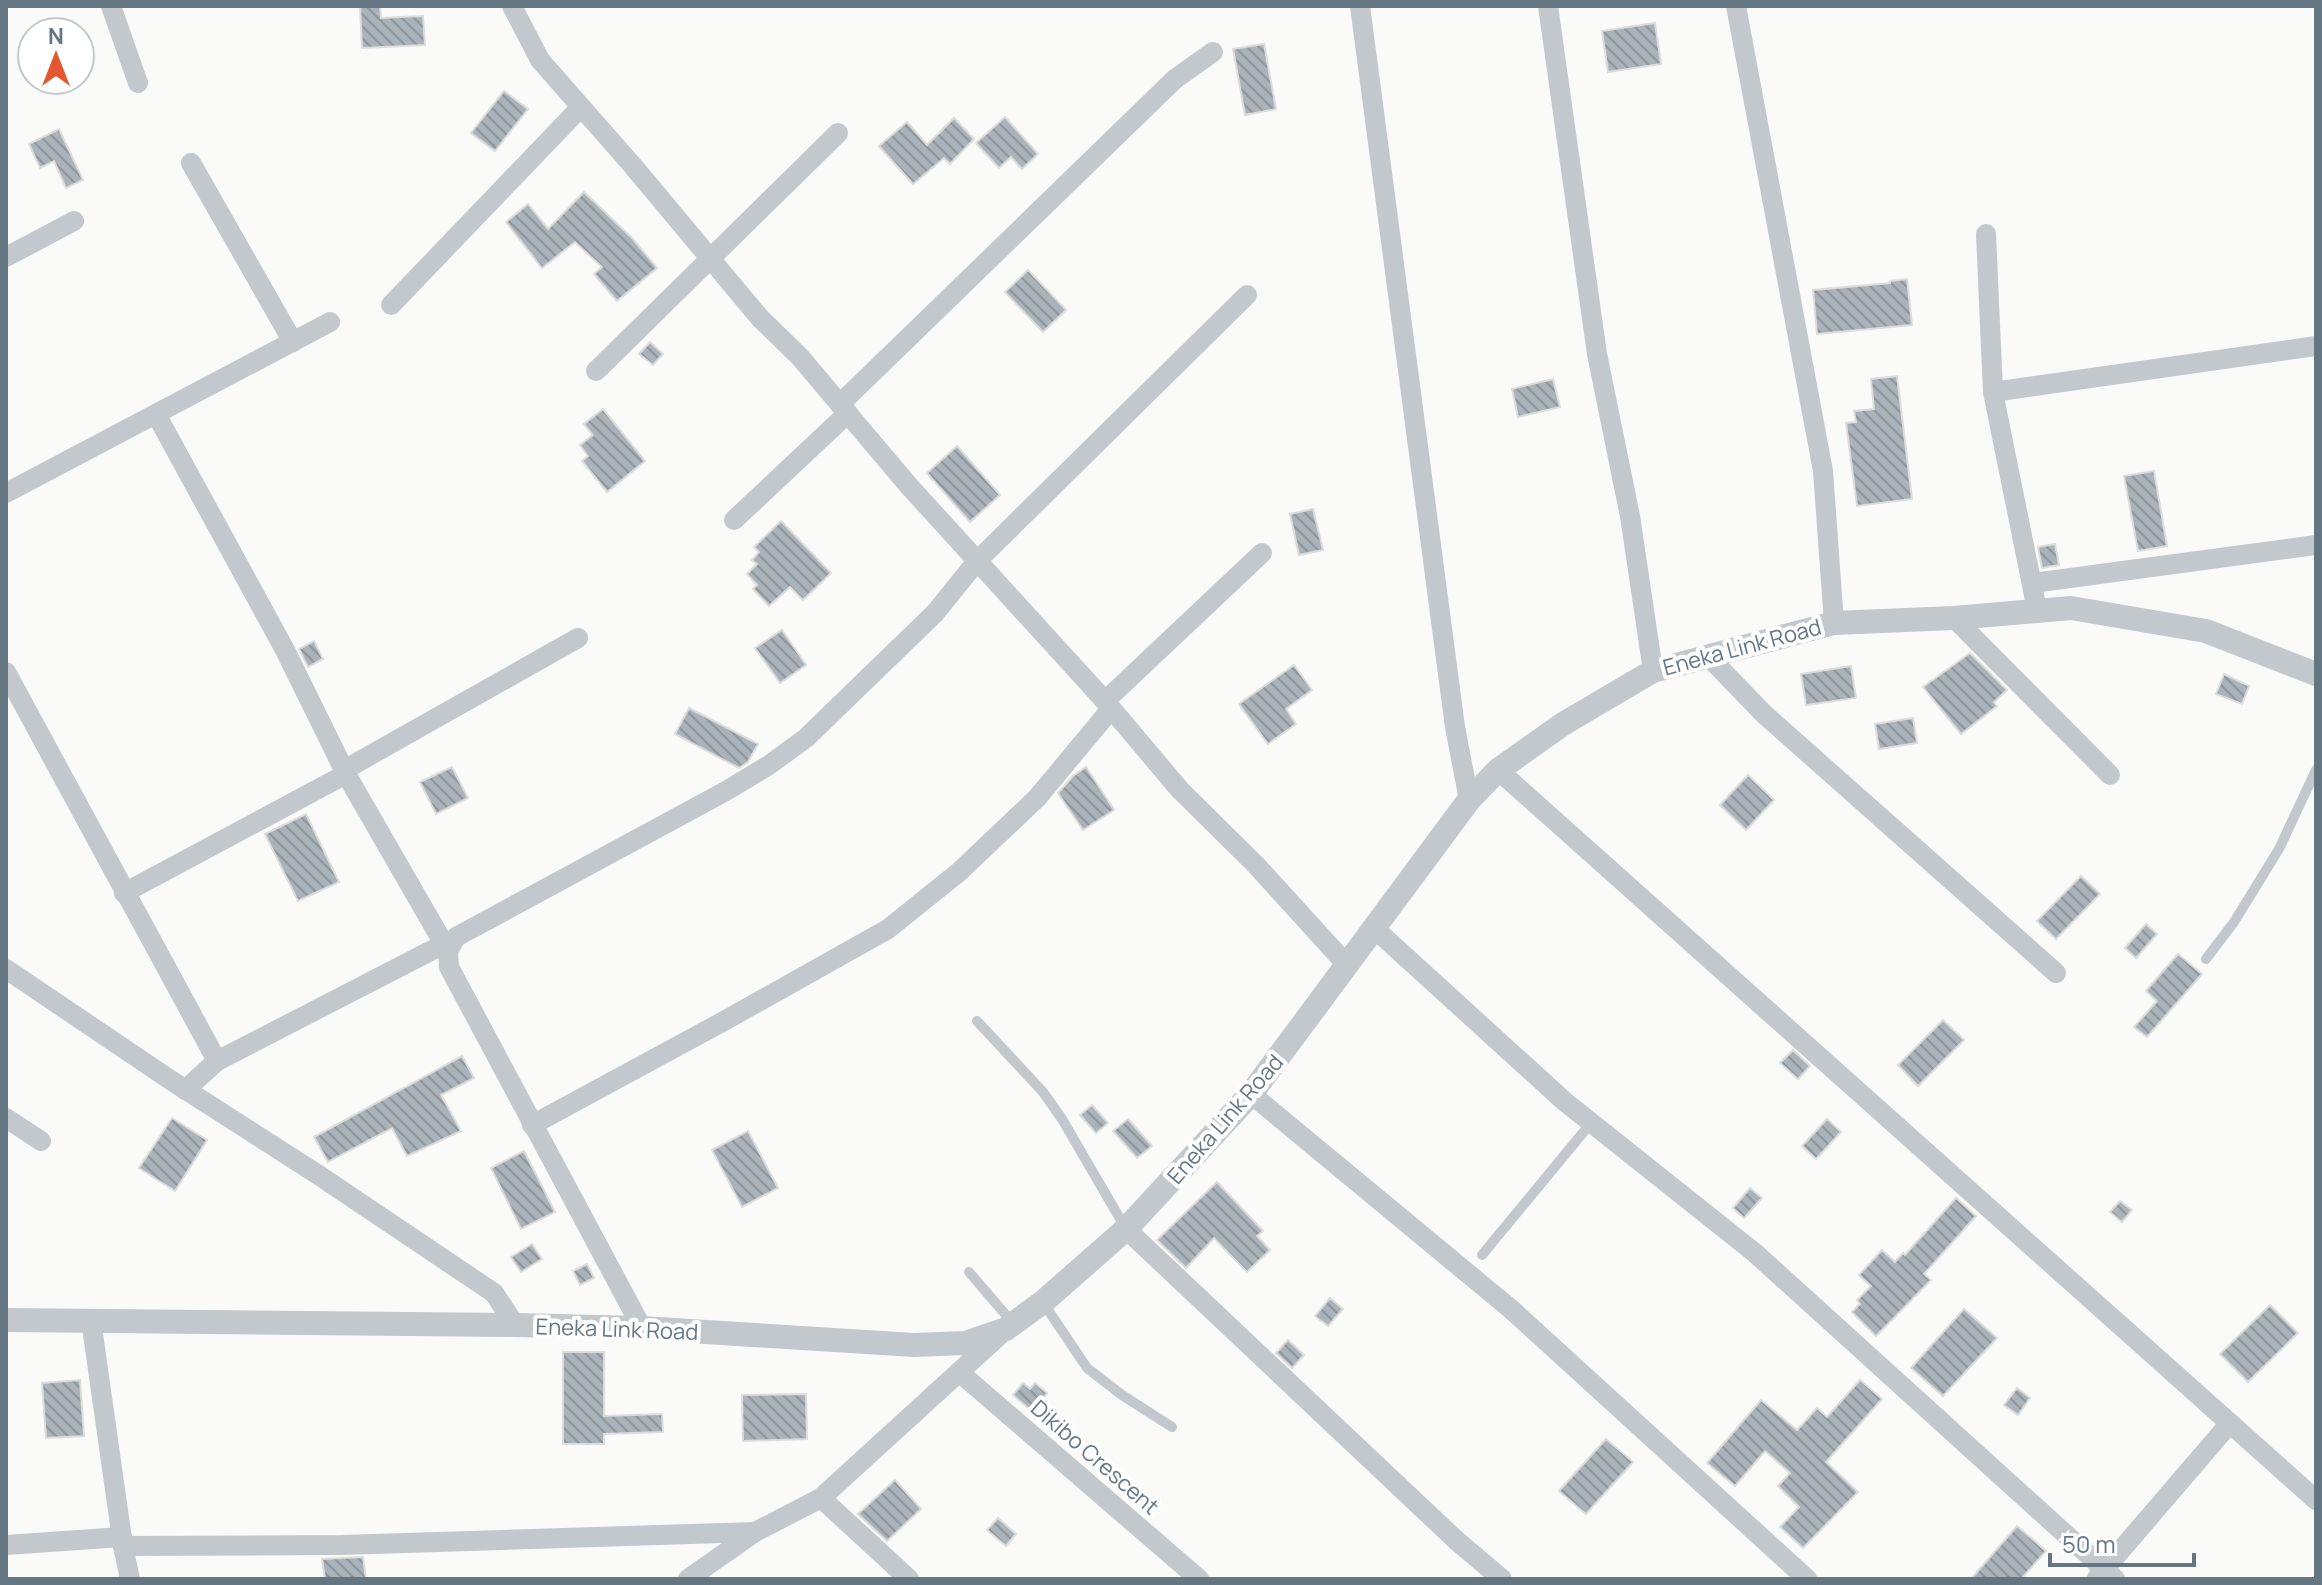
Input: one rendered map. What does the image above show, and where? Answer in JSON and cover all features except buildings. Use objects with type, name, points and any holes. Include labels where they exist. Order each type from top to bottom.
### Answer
[{"type":"street","points":[[111,6],[138,83]]},
{"type":"street","points":[[512,6],[540,60],[760,318],[800,357],[1180,790],[1256,865],[1347,965]]},
{"type":"street","points":[[1360,6],[1455,727],[1469,800]]},
{"type":"street","points":[[1548,6],[1597,354],[1630,516],[1653,671]]},
{"type":"street","points":[[1736,6],[1823,471],[1834,623]]},
{"type":"street","points":[[734,520],[1175,79],[1213,52]]},
{"type":"street","points":[[391,305],[581,107]]},
{"type":"street","points":[[596,371],[838,133]]},
{"type":"street","points":[[191,163],[293,342]]},
{"type":"street","points":[[6,257],[74,221]]},
{"type":"street","points":[[1986,234],[1993,392],[2037,610]]},
{"type":"street","points":[[185,1090],[217,1061],[446,947],[456,937],[769,765],[806,738],[935,613],[977,561],[1247,295]]},
{"type":"street","points":[[6,493],[330,322]]},
{"type":"street","points":[[1993,392],[2316,346]]},
{"type":"street","points":[[156,414],[285,650],[345,772],[446,947],[449,967],[642,1328]]},
{"type":"street","points":[[2033,583],[2316,545]]},
{"type":"street","points":[[532,1125],[888,929],[959,872],[1037,798],[1108,705],[1262,553]]},
{"type":"street","name":"Eneka Link Road","points":[[6,1320],[642,1328],[914,1345],[965,1343],[1010,1327],[1126,1229],[1251,1094],[1469,800],[1498,770],[1563,724],[1653,671],[1834,623],[1954,618],[2071,608],[2206,631],[2316,674]]},
{"type":"street","points":[[1954,618],[2110,775]]},
{"type":"street","points":[[124,893],[345,772],[578,638]]},
{"type":"street","points":[[1707,655],[1764,714],[2056,973]]},
{"type":"street","points":[[6,672],[217,1061]]},
{"type":"street","points":[[1498,770],[2316,1500]]},
{"type":"street","points":[[1375,929],[1564,1101],[1755,1253],[2106,1576],[2230,1423]]},
{"type":"street","points":[[6,969],[494,1293],[515,1325]]},
{"type":"street","points":[[1251,1094],[1512,1310],[1807,1579]]},
{"type":"street","points":[[6,1118],[41,1141]]},
{"type":"street","points":[[1126,1229],[1492,1576]]},
{"type":"street","points":[[91,1320],[130,1579]]},
{"type":"street","points":[[688,1579],[755,1532],[821,1498],[1010,1327]]},
{"type":"street","name":"Dikibo Crescent","points":[[959,1372],[1199,1579]]},
{"type":"street","points":[[821,1498],[909,1579]]},
{"type":"street","points":[[6,1545],[122,1541],[341,1545],[755,1532]]},
{"type":"lane","points":[[2206,959],[2234,922],[2279,849],[2316,770]]},
{"type":"lane","points":[[977,1021],[1043,1092],[1126,1229]]},
{"type":"lane","points":[[1482,1255],[1591,1123]]},
{"type":"lane","points":[[969,1272],[1010,1327]]},
{"type":"lane","points":[[1043,1302],[1087,1368],[1172,1427]]}]
